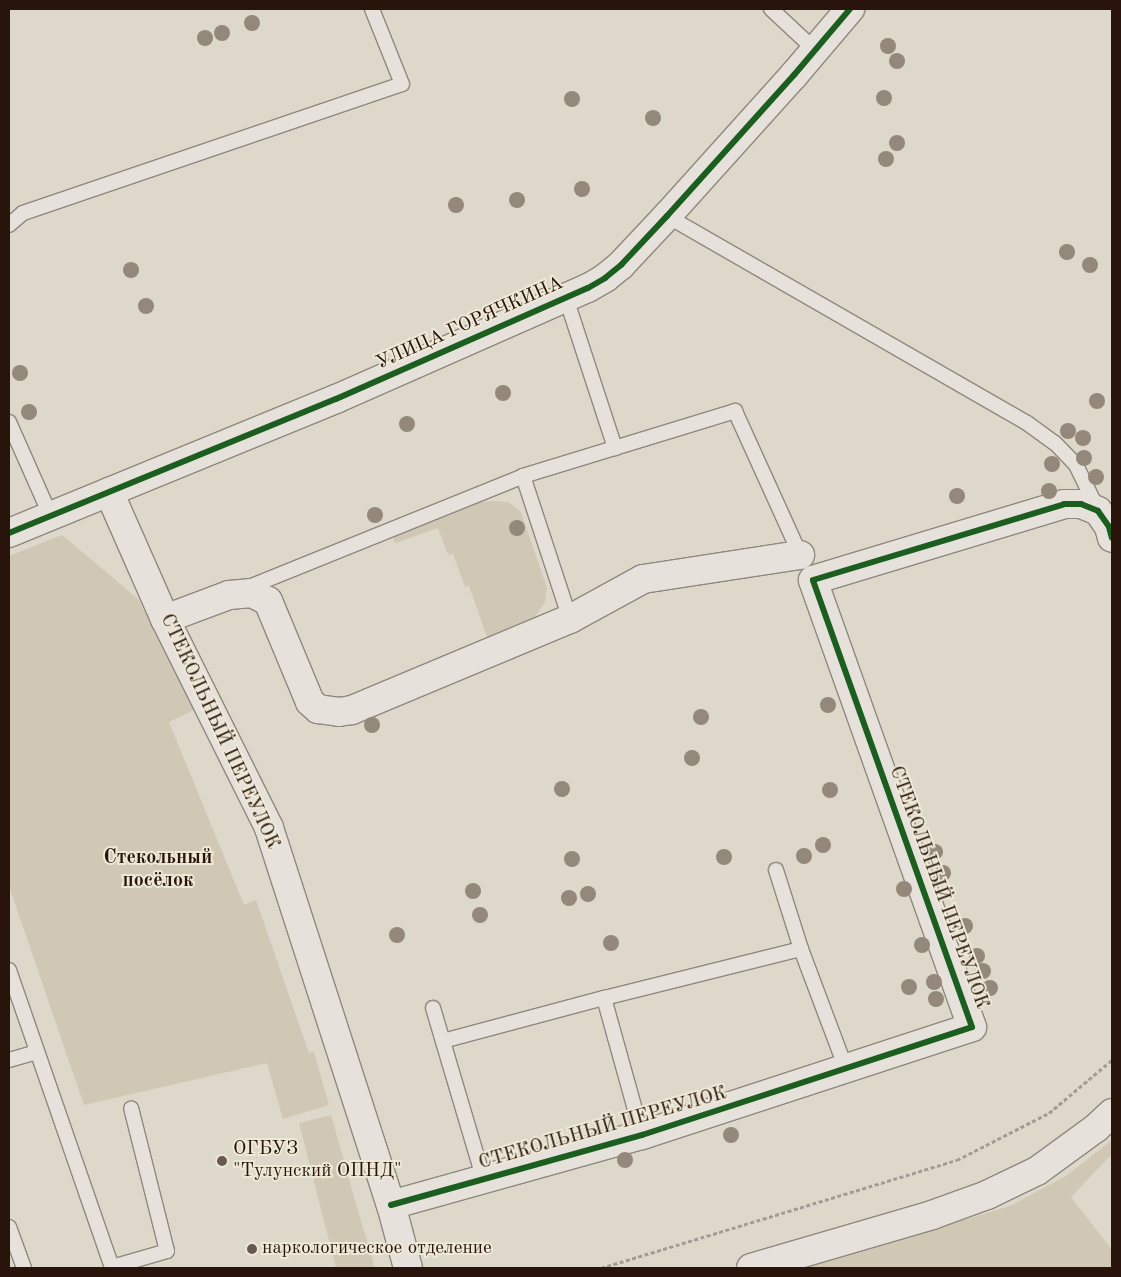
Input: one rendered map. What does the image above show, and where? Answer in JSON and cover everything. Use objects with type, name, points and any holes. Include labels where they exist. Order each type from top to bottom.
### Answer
[{"type":"street","name":"УЛИЦА ГОРЯЧКИНА","points":[[9,534],[336,399],[588,288],[621,265],[667,216],[850,9]]},
{"type":"street","name":"СТЕКОЛЬНЫЙ ПЕРЕУЛОК","points":[[109,492],[165,619],[269,828],[391,1205],[408,1268]]},
{"type":"street","points":[[813,580],[1064,504],[1081,504],[1098,511],[1109,527],[1112,538]]},
{"type":"street","points":[[165,619],[241,594],[268,602],[310,702],[318,709],[329,712],[352,710],[570,619],[643,578],[800,555]]},
{"type":"street","name":"СТЕКОЛЬНЫЙ ПЕРЕУЛОК","points":[[391,1205],[642,1135],[972,1027],[813,580]]},
{"type":"street","points":[[751,1268],[932,1215],[986,1195],[1037,1171],[1096,1128],[1112,1113]]},
{"type":"lane","points":[[9,224],[23,213],[402,84],[372,9]]},
{"type":"lane","points":[[771,9],[815,50]]},
{"type":"lane","points":[[667,216],[1027,424],[1055,443],[1076,465],[1098,511]]},
{"type":"lane","points":[[566,298],[615,448]]},
{"type":"lane","points":[[241,594],[523,476],[735,411],[813,580]]},
{"type":"lane","points":[[9,422],[51,517]]},
{"type":"lane","points":[[523,476],[570,619]]},
{"type":"lane","points":[[776,870],[801,949],[846,1069]]},
{"type":"lane","points":[[443,1041],[604,998],[801,949]]},
{"type":"lane","points":[[9,970],[112,1268],[167,1251],[131,1108]]},
{"type":"lane","points":[[604,998],[642,1135]]},
{"type":"lane","points":[[433,1008],[484,1180]]},
{"type":"lane","points":[[9,1060],[36,1052]]},
{"type":"lane","points":[[9,1227],[24,1268]]},
{"type":"path","points":[[601,1268],[957,1160],[1050,1114],[1112,1060]]},
{"type":"shaded area","points":[[478,502],[508,502],[521,512],[547,588],[545,602],[535,617],[522,626],[487,637],[469,586],[465,587],[453,554],[448,555],[438,528],[395,543],[392,535]]},
{"type":"shaded area","points":[[62,535],[138,599],[198,708],[169,722],[244,905],[256,900],[309,1053],[314,1052],[329,1105],[283,1119],[267,1063],[84,1105],[9,886],[9,556]]},
{"type":"shaded area","points":[[331,1115],[375,1268],[336,1268],[299,1123]]},
{"type":"shaded area","points":[[1112,1140],[1112,1154],[1071,1197],[1112,1250],[1112,1268],[804,1268],[1010,1206],[1066,1176]]},
{"type":"cycle path","points":[[9,533],[336,399],[588,288],[605,278],[621,265],[667,216],[794,75],[850,9]]},
{"type":"cycle path","points":[[391,1205],[642,1135],[972,1027],[813,580],[1064,504],[1081,504],[1098,511],[1109,527],[1112,538]]},
{"type":"place","name":"ОГБУЗ \"Тулунский ОПНД\"","points":[[222,1161]]},
{"type":"place","name":"наркологическое отделение","points":[[252,1249]]},
{"type":"district","name":"Стекольный посёлок","points":[[158,870]]}]
